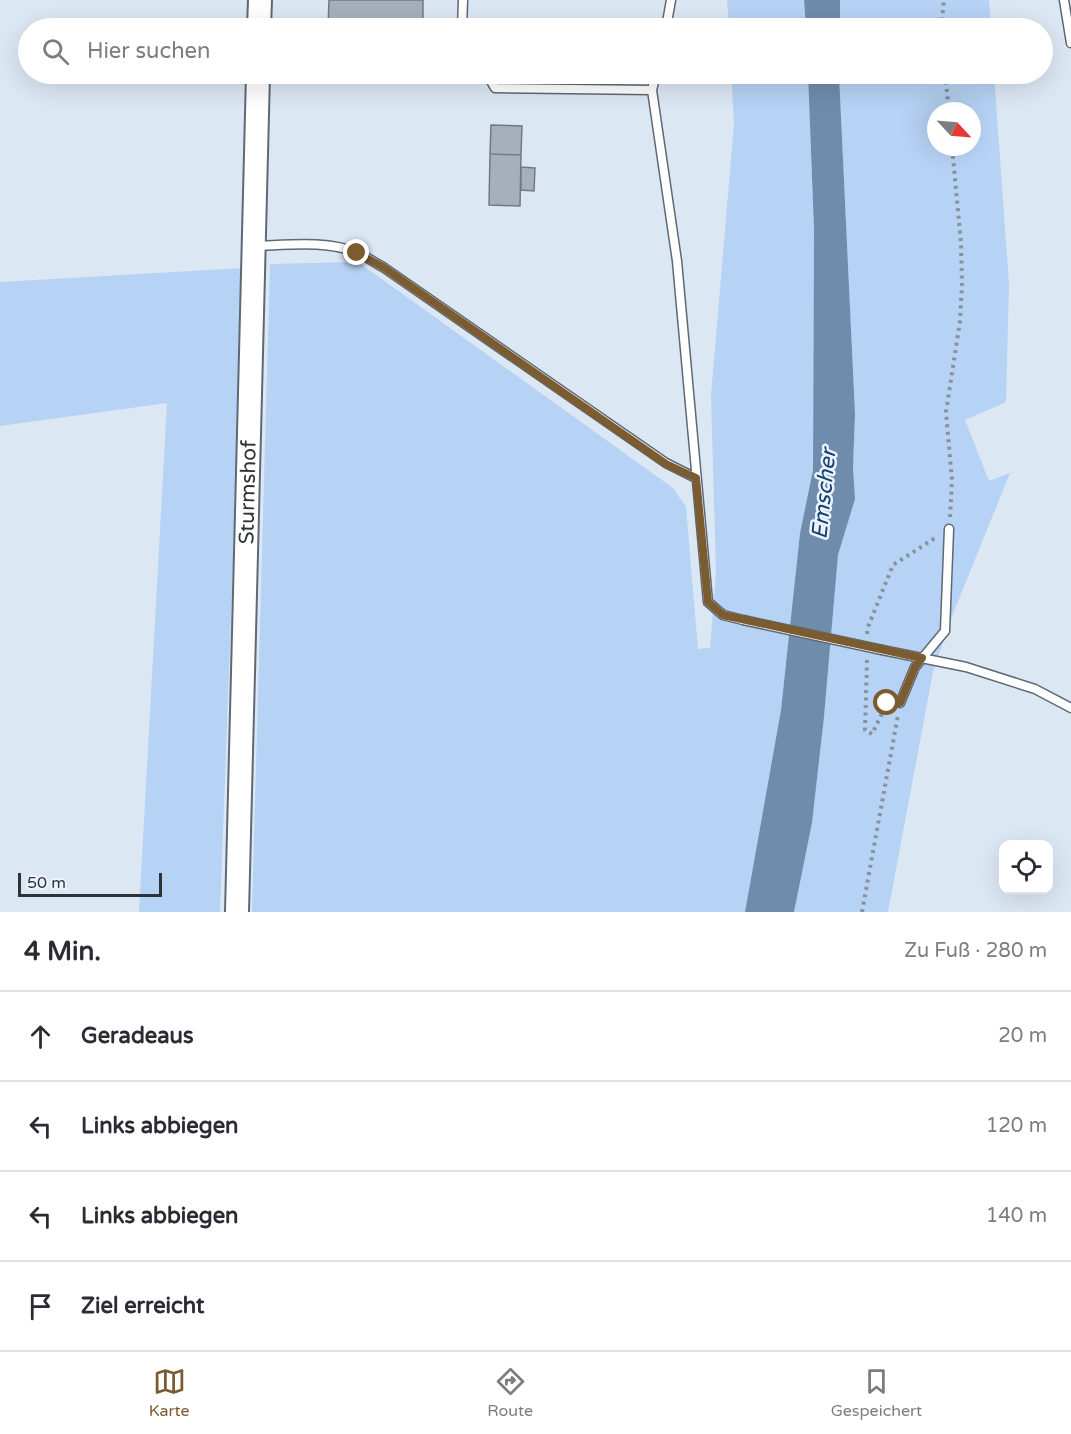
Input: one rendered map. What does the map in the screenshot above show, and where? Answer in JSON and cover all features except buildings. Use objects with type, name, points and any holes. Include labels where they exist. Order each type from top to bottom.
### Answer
[{"type":"street","points":[[259,18],[260,0]]},
{"type":"street","name":"Sturmshof","points":[[237,912],[258,84]]},
{"type":"lane","points":[[462,18],[463,0]]},
{"type":"lane","points":[[668,18],[671,0]]},
{"type":"lane","points":[[1064,0],[1071,43]]},
{"type":"lane","points":[[493,84],[495,88],[652,90]]},
{"type":"lane","points":[[654,84],[652,90],[677,261],[708,602],[723,615],[966,667],[1035,689],[1071,708]]},
{"type":"lane","points":[[254,247],[304,245],[334,247],[357,253],[383,267],[666,464],[696,478]]},
{"type":"lane","points":[[900,703],[915,667],[945,631],[949,529]]},
{"type":"path","points":[[943,18],[944,0]]},
{"type":"path","points":[[946,84],[948,102]]},
{"type":"path","points":[[893,565],[949,529],[952,480],[946,412],[960,321],[962,285],[961,243],[953,156]]},
{"type":"path","points":[[862,912],[900,703],[887,703],[872,734],[865,730]]},
{"type":"shaded area","points":[[727,0],[804,0],[805,18],[728,18]]},
{"type":"shaded area","points":[[840,0],[989,0],[990,18],[840,18]]},
{"type":"shaded area","points":[[732,84],[808,84],[814,229],[813,470],[800,533],[781,710],[745,912],[252,912],[270,264],[358,262],[673,488],[686,507],[698,649],[710,648],[716,572],[711,396],[734,123]]},
{"type":"shaded area","points":[[839,84],[995,84],[1009,284],[1006,402],[965,420],[989,481],[1010,473],[950,621],[933,672],[888,912],[794,912],[812,823],[838,555],[855,499],[853,468],[855,414]]},
{"type":"shaded area","points":[[244,268],[220,912],[139,912],[167,403],[0,426],[0,282]]},
{"type":"water","points":[[804,0],[840,0],[840,18],[805,18]]},
{"type":"water","name":"Emscher","points":[[808,84],[839,84],[855,414],[853,468],[855,499],[838,555],[812,823],[794,912],[745,912],[781,710],[800,533],[813,470],[814,229]]},
{"type":"route","points":[[357,253],[383,267],[666,464],[696,478],[708,602],[723,615],[922,658],[915,667],[900,703],[887,703]]}]
